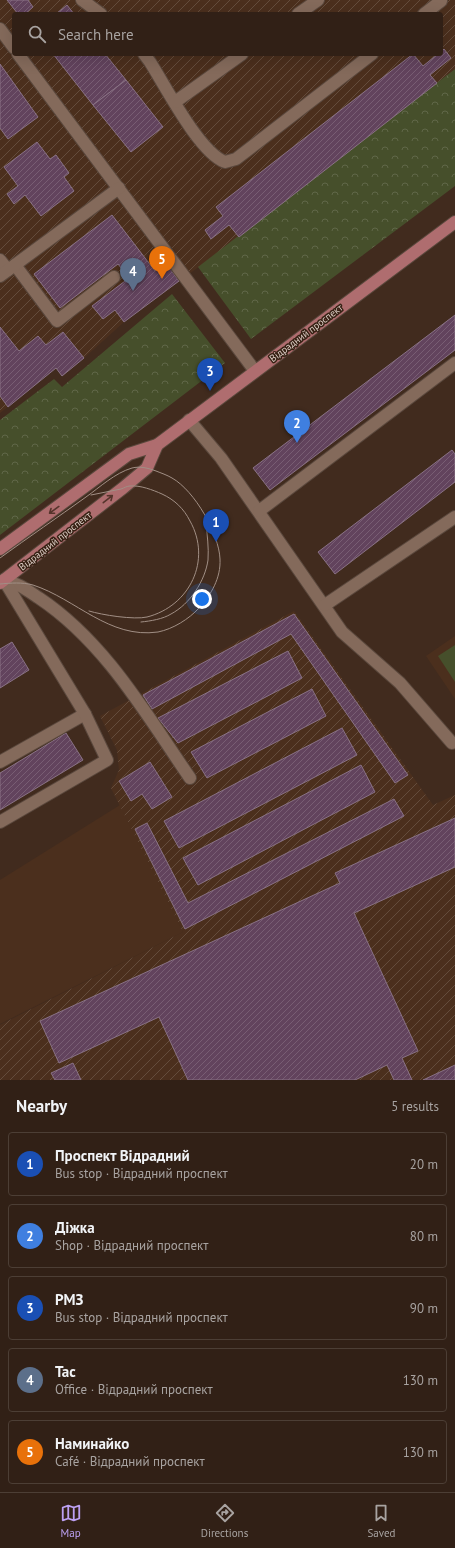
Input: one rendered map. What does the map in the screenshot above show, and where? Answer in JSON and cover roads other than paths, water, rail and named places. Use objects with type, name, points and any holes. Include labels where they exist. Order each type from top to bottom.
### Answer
[{"type":"main road","name":"Відрадний проспект","points":[[0,549],[129,454],[157,445],[455,222]]},
{"type":"main road","name":"Відрадний проспект","points":[[2,582],[147,468],[157,445]]},
{"type":"lane","points":[[82,0],[98,12]]},
{"type":"lane","points":[[301,12],[318,0]]},
{"type":"lane","points":[[427,12],[441,1]]},
{"type":"lane","points":[[0,29],[12,45]]},
{"type":"lane","points":[[20,56],[255,371]]},
{"type":"lane","points":[[146,56],[196,138],[219,160],[225,162],[236,159],[369,56]]},
{"type":"lane","points":[[175,102],[239,56]]},
{"type":"lane","points":[[7,271],[119,188]]},
{"type":"lane","points":[[0,260],[7,271],[57,321],[114,277]]},
{"type":"lane","points":[[259,511],[455,363]]},
{"type":"lane","points":[[189,420],[221,458],[325,605],[342,632],[400,683],[452,743]]},
{"type":"lane","points":[[325,605],[455,517]]},
{"type":"lane","points":[[0,822],[107,760],[85,714],[2,582]]},
{"type":"lane","points":[[2,582],[15,582],[43,601],[83,633],[129,688],[190,778]]},
{"type":"lane","points":[[0,762],[85,714]]},
{"type":"tram line","points":[[0,558],[114,477],[126,470],[138,467],[150,469],[168,476],[181,484],[204,514],[219,549],[220,559],[217,579],[211,592],[203,603],[186,620],[169,629],[158,632],[140,633],[124,630],[108,624],[49,591],[33,585],[21,583],[0,584]]},
{"type":"tram line","points":[[89,611],[134,618],[147,617],[162,611],[175,603],[193,580],[199,551],[196,536],[188,517],[179,505],[167,496],[151,489],[134,486],[91,495]]},
{"type":"tram line","points":[[141,622],[157,620],[171,614],[178,610],[196,591],[204,576],[208,560],[206,523]]},
{"type":"place","name":"Наминайко","points":[[162,279]]},
{"type":"place","name":"Тас","points":[[133,291]]},
{"type":"place","name":"РМЗ","points":[[210,391]]},
{"type":"place","name":"Діжка","points":[[297,443]]},
{"type":"place","name":"Проспект Відрадний","points":[[216,542]]}]
